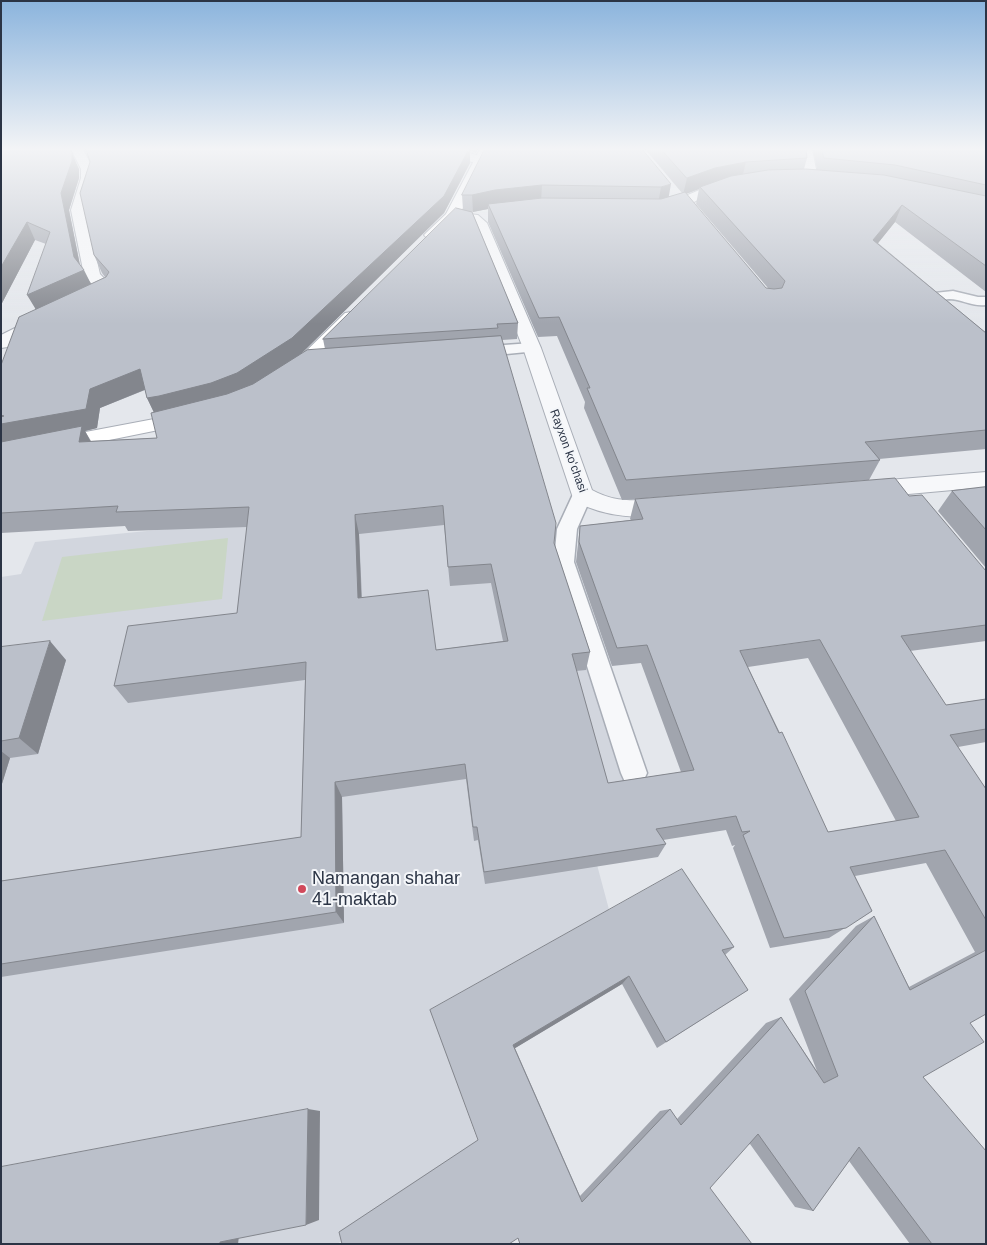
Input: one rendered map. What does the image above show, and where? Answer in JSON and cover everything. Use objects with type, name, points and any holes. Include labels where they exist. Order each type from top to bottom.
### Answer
[{"type":"street","points":[[73,305],[106,290],[92,275],[79,207]]},
{"type":"street","points":[[418,248],[472,216],[474,207]]},
{"type":"street","points":[[640,210],[680,207]]},
{"type":"street","name":"Rayxon koʻchasi","points":[[472,216],[480,223],[532,348],[582,496],[598,505],[619,510],[686,504]]},
{"type":"street","points":[[274,383],[305,363],[365,302]]},
{"type":"street","points":[[1,343],[56,313]]},
{"type":"street","points":[[1,455],[207,414]]},
{"type":"street","points":[[847,492],[986,479]]},
{"type":"street","points":[[903,487],[921,509]]},
{"type":"lane","points":[[924,298],[958,295],[966,297],[972,302],[986,301]]},
{"type":"lane","points":[[463,353],[532,348]]},
{"type":"lane","points":[[305,363],[325,362]]},
{"type":"lane","points":[[582,496],[567,529],[564,562],[634,773]]},
{"type":"shaded area","name":"Namangan shahar 41-maktab","points":[[449,520],[566,576],[633,796],[596,861],[611,917],[432,1014],[484,1159],[397,1206],[337,1244],[1,1244],[1,577],[21,574],[35,542],[198,526]]},
{"type":"green space","points":[[228,538],[222,599],[42,621],[62,557]]},
{"type":"building","points":[[1,207],[64,207],[74,257],[84,270],[27,295],[50,232],[27,222],[1,267]]},
{"type":"building","points":[[83,207],[432,207],[292,338],[237,373],[211,383],[147,398],[140,369],[90,389],[86,409],[1,424],[1,417],[4,416],[1,415],[1,365],[19,317],[106,277],[109,272],[94,255]]},
{"type":"building","points":[[489,207],[698,207],[766,288],[782,288],[785,281],[718,207],[900,207],[873,240],[986,333],[986,430],[865,442],[880,460],[626,480],[587,388],[590,388],[559,317],[539,318]]},
{"type":"building","points":[[905,207],[986,207],[986,266]]},
{"type":"building","points":[[456,208],[472,212],[518,323],[497,324],[498,328],[323,339]]},
{"type":"building","points":[[501,336],[556,523],[554,543],[590,652],[572,654],[608,783],[694,770],[647,645],[617,648],[579,542],[580,526],[643,519],[635,499],[895,478],[909,496],[922,495],[986,571],[986,625],[901,636],[946,705],[986,699],[986,729],[950,735],[986,789],[986,920],[945,850],[850,867],[872,911],[846,928],[784,938],[743,835],[750,831],[742,832],[736,816],[656,829],[666,844],[484,872],[477,827],[473,827],[465,764],[335,782],[336,912],[1,964],[1,881],[301,837],[306,662],[114,686],[128,626],[237,613],[249,507],[116,512],[118,506],[1,513],[1,442],[82,426],[79,442],[157,438],[151,413],[227,394],[253,384],[307,350]],"holes":[[[443,506],[448,567],[491,564],[508,641],[436,650],[428,590],[358,598],[355,515]],[[820,640],[919,817],[828,832],[782,732],[779,733],[740,651]]]},
{"type":"building","points":[[986,487],[986,530],[952,491]]},
{"type":"building","points":[[50,641],[19,738],[1,741],[1,647]]},
{"type":"building","points":[[682,869],[734,947],[722,950],[748,990],[666,1042],[629,976],[513,1045],[582,1202],[670,1109],[681,1125],[781,1017],[824,1083],[838,1076],[805,991],[874,916],[910,990],[986,950],[986,1014],[970,1023],[984,1042],[923,1077],[986,1151],[986,1244],[932,1244],[859,1147],[813,1211],[758,1134],[710,1188],[752,1244],[520,1244],[518,1238],[509,1244],[342,1244],[339,1232],[478,1140],[430,1010]]},
{"type":"building","points":[[308,1109],[306,1225],[220,1242],[220,1244],[1,1244],[1,1167]]},
{"type":"place","name":"Namangan shahar 41-maktab","points":[[302,889]]}]
